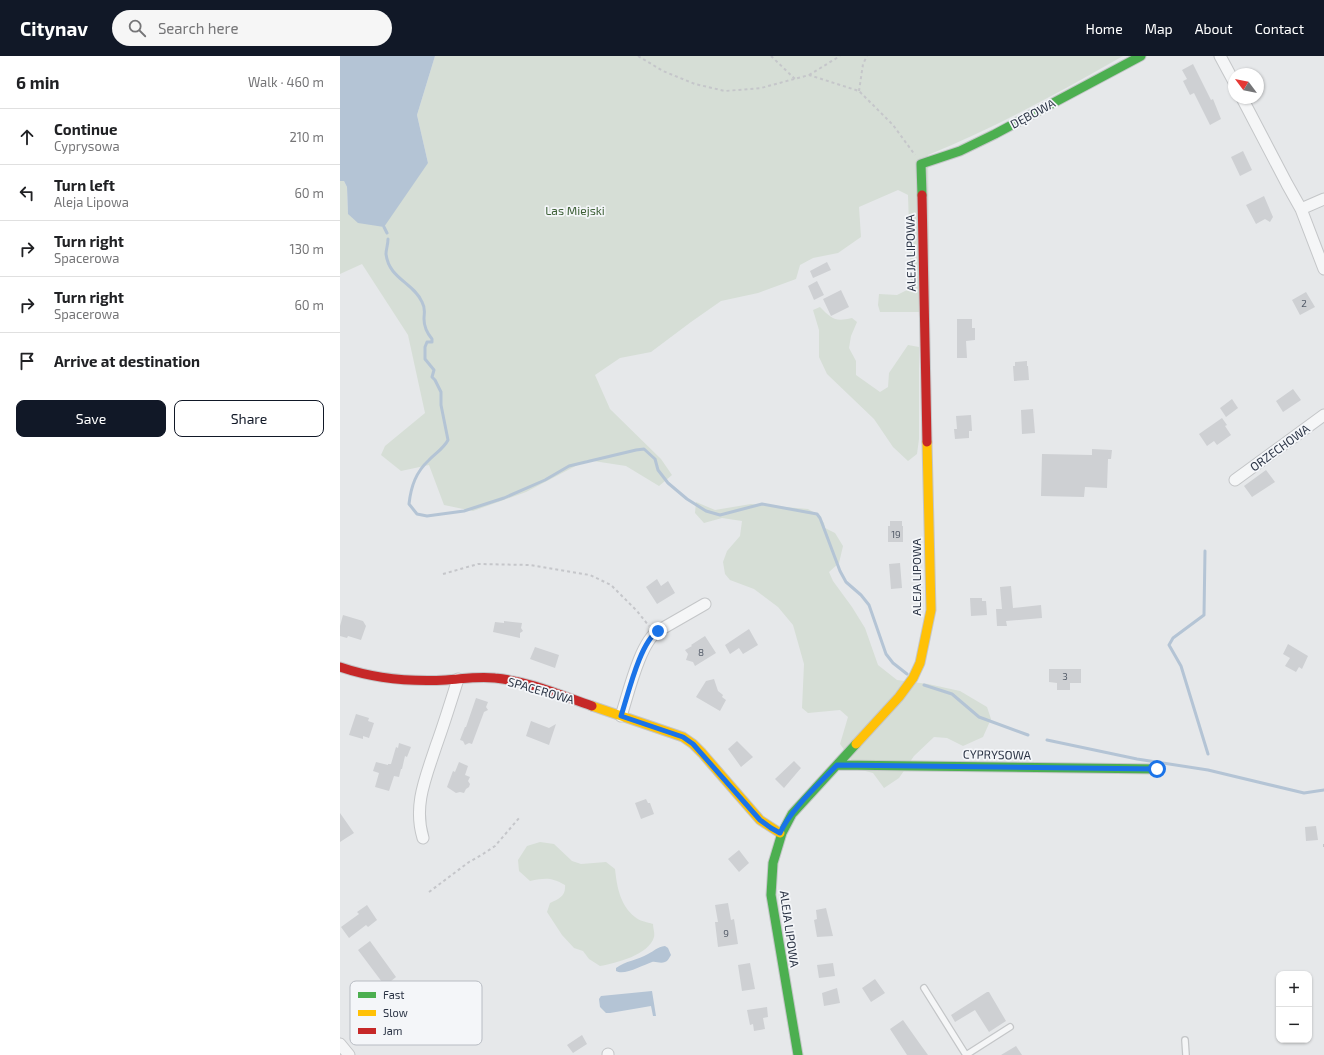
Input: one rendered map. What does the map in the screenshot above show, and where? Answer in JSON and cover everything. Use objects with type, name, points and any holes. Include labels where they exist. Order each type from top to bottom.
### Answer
[{"type":"street","name":"DĘBOWA","points":[[921,164],[960,151],[995,134],[1141,56]]},
{"type":"street","points":[[1220,56],[1228,71]]},
{"type":"street","points":[[1245,104],[1286,184],[1301,209],[1324,268]]},
{"type":"street","name":"ALEJA LIPOWA","points":[[798,1055],[771,896],[771,876],[775,850],[780,833],[792,814],[898,697],[913,678],[920,663],[931,610],[921,164]]},
{"type":"street","points":[[1301,209],[1324,199]]},
{"type":"street","name":"ORZECHOWA","points":[[1235,480],[1324,415]]},
{"type":"street","points":[[621,716],[642,650],[651,636],[705,604]]},
{"type":"street","name":"SPACEROWA","points":[[340,667],[358,673],[392,679],[418,681],[495,678],[540,688],[683,737],[693,744],[760,820],[780,833]]},
{"type":"street","points":[[423,838],[419,827],[422,786],[458,679]]},
{"type":"street","name":"CYPRYSOWA","points":[[837,765],[1157,769]]},
{"type":"street","points":[[340,1044],[349,1055]]},
{"type":"lane","points":[[924,988],[966,1055],[1010,1027]]},
{"type":"lane","points":[[1185,1040],[1186,1055]]},
{"type":"path","points":[[638,56],[663,71],[695,84],[725,91],[761,88],[794,79],[809,74],[840,56]]},
{"type":"path","points":[[771,56],[794,79]]},
{"type":"path","points":[[859,91],[863,64],[867,56]]},
{"type":"path","points":[[809,74],[859,91],[893,125],[921,164]]},
{"type":"path","points":[[443,574],[478,564],[530,565],[590,575],[611,585],[655,633]]},
{"type":"path","points":[[429,892],[468,862],[495,846],[520,818]]},
{"type":"path","points":[[1324,844],[1324,850]]},
{"type":"green space","name":"Las Miejski","points":[[435,56],[1123,56],[1003,121],[928,155],[930,312],[880,312],[878,305],[879,294],[897,295],[911,288],[908,195],[898,190],[859,207],[861,237],[838,253],[813,258],[800,265],[796,279],[758,293],[721,301],[651,352],[620,358],[595,375],[610,409],[661,459],[672,475],[659,486],[626,466],[587,460],[526,492],[473,511],[444,505],[429,465],[401,471],[381,455],[385,446],[425,413],[408,335],[362,264],[340,274],[340,181],[344,181],[347,187],[348,214],[428,163],[417,115]]},
{"type":"green space","points":[[820,307],[831,317],[842,320],[852,318],[857,322],[851,336],[849,348],[856,361],[856,375],[880,392],[888,387],[889,373],[908,345],[919,347],[919,439],[917,454],[908,461],[893,447],[874,419],[827,374],[819,357],[819,330],[813,310]]},
{"type":"green space","points":[[696,502],[715,510],[751,504],[808,509],[817,514],[824,523],[825,528],[835,533],[843,546],[839,563],[829,572],[833,581],[865,628],[878,665],[897,680],[928,684],[960,691],[987,707],[991,719],[983,737],[963,746],[947,738],[934,737],[914,756],[899,778],[884,788],[873,773],[858,769],[840,744],[848,717],[840,710],[808,713],[802,708],[804,664],[793,625],[778,607],[754,589],[730,580],[725,574],[723,562],[727,551],[740,536],[742,521],[722,518],[704,523],[695,513]]},
{"type":"green space","points":[[540,842],[554,844],[572,861],[581,864],[606,862],[615,869],[618,889],[626,907],[637,918],[653,924],[654,937],[646,949],[623,960],[600,966],[589,959],[583,951],[574,948],[562,935],[547,912],[550,903],[563,894],[565,885],[548,879],[530,881],[519,871],[518,860],[527,846]]},
{"type":"water","points":[[340,56],[435,56],[417,115],[428,163],[384,227],[358,223],[348,214],[347,187],[344,181],[340,181]]},
{"type":"water","points":[[665,946],[668,948],[671,955],[666,962],[652,962],[634,970],[624,972],[616,971],[616,968],[627,962]]},
{"type":"water","points":[[652,991],[656,1016],[653,1016],[651,1006],[610,1013],[606,1013],[600,1007],[599,999],[601,996]]},
{"type":"building","points":[[1193,64],[1211,100],[1213,99],[1221,119],[1210,125],[1194,93],[1190,95],[1183,81],[1187,79],[1182,70]]},
{"type":"building","points":[[1243,151],[1252,170],[1240,176],[1231,157]]},
{"type":"building","points":[[1264,196],[1273,217],[1270,222],[1265,219],[1256,224],[1246,205]]},
{"type":"building","points":[[827,262],[831,270],[813,278],[810,271]]},
{"type":"building","points":[[817,281],[824,295],[814,300],[808,286]]},
{"type":"building","points":[[841,290],[849,307],[831,316],[823,299]]},
{"type":"building","points":[[1306,292],[1315,307],[1300,315],[1292,300]]},
{"type":"building","points":[[957,319],[972,319],[972,328],[975,328],[975,340],[966,341],[967,358],[957,358]]},
{"type":"building","points":[[1027,361],[1029,380],[1014,381],[1013,366],[1015,366],[1015,362]]},
{"type":"building","points":[[1293,389],[1301,400],[1283,412],[1276,401]]},
{"type":"building","points":[[1232,399],[1238,408],[1226,417],[1220,408]]},
{"type":"building","points":[[1033,409],[1035,433],[1022,434],[1021,410]]},
{"type":"building","points":[[971,415],[972,431],[969,431],[969,438],[955,439],[954,429],[957,429],[956,416]]},
{"type":"building","points":[[1222,418],[1231,435],[1217,445],[1214,441],[1207,446],[1199,434]]},
{"type":"building","points":[[1092,449],[1112,450],[1111,459],[1108,459],[1107,488],[1085,487],[1084,497],[1041,496],[1042,454],[1092,455]]},
{"type":"building","points":[[1266,470],[1275,482],[1252,497],[1244,486]]},
{"type":"building","points":[[890,521],[902,521],[903,542],[888,542],[888,526],[890,526]]},
{"type":"building","points":[[900,563],[902,588],[891,589],[889,564]]},
{"type":"building","points":[[657,579],[661,586],[668,581],[675,593],[657,604],[646,587]]},
{"type":"building","points":[[1011,586],[1013,608],[1041,605],[1042,618],[1006,621],[1007,626],[997,626],[996,609],[1002,609],[1000,587]]},
{"type":"building","points":[[970,598],[982,598],[982,601],[986,601],[987,615],[971,616]]},
{"type":"building","points":[[343,615],[363,621],[366,626],[361,640],[348,636],[347,638],[340,636],[340,626]]},
{"type":"building","points":[[504,621],[522,623],[521,628],[523,631],[520,633],[520,638],[493,632],[495,622],[504,623]]},
{"type":"building","points":[[749,629],[758,645],[743,654],[739,648],[730,654],[725,645]]},
{"type":"building","points":[[705,636],[716,653],[695,666],[693,662],[686,660],[688,654],[685,650]]},
{"type":"building","points":[[1288,644],[1308,656],[1302,669],[1299,667],[1296,672],[1285,666],[1290,658],[1283,654]]},
{"type":"building","points":[[535,647],[559,655],[555,668],[530,659]]},
{"type":"building","points":[[1049,669],[1081,669],[1081,683],[1070,683],[1070,690],[1057,690],[1057,683],[1049,682]]},
{"type":"building","points":[[714,679],[718,691],[726,700],[720,711],[696,697],[706,681]]},
{"type":"building","points":[[476,698],[488,702],[486,707],[488,710],[484,712],[472,744],[469,743],[465,745],[463,741],[460,740]]},
{"type":"building","points":[[356,714],[369,718],[368,721],[374,723],[369,738],[363,736],[363,739],[349,735]]},
{"type":"building","points":[[531,721],[549,728],[556,724],[549,745],[526,736]]},
{"type":"building","points":[[737,741],[753,757],[741,767],[728,749]]},
{"type":"building","points":[[399,743],[411,747],[407,757],[405,756],[399,777],[394,776],[389,791],[375,787],[379,773],[373,771],[376,762],[388,765],[391,764],[396,747],[398,748]]},
{"type":"building","points":[[794,761],[801,768],[784,788],[775,779]]},
{"type":"building","points":[[459,762],[468,766],[465,775],[470,777],[468,781],[470,784],[469,787],[464,793],[456,793],[447,787],[453,771],[455,772]]},
{"type":"building","points":[[646,799],[648,803],[650,803],[654,814],[641,819],[635,803]]},
{"type":"building","points":[[340,813],[354,833],[340,842]]},
{"type":"building","points":[[1316,826],[1318,840],[1306,841],[1305,827]]},
{"type":"building","points":[[739,850],[749,863],[739,872],[728,859]]},
{"type":"building","points":[[728,903],[731,920],[734,919],[738,944],[718,947],[715,922],[718,922],[715,905]]},
{"type":"building","points":[[367,905],[377,920],[368,927],[366,925],[349,938],[341,927],[359,914],[357,912]]},
{"type":"building","points":[[826,908],[833,936],[817,937],[814,920],[817,919],[816,910]]},
{"type":"building","points":[[370,941],[396,977],[391,981],[381,981],[358,950]]},
{"type":"building","points":[[750,963],[755,989],[742,991],[738,965]]},
{"type":"building","points":[[833,963],[835,976],[819,978],[817,965]]},
{"type":"building","points":[[875,979],[885,993],[871,1002],[862,988]]},
{"type":"building","points":[[837,988],[840,1003],[824,1006],[822,993]]},
{"type":"building","points":[[989,992],[1006,1021],[989,1032],[975,1010],[955,1022],[951,1015]]},
{"type":"building","points":[[767,1007],[768,1017],[763,1018],[765,1029],[754,1031],[753,1024],[750,1025],[747,1010]]},
{"type":"building","points":[[903,1020],[928,1055],[907,1055],[890,1029]]},
{"type":"building","points":[[582,1035],[587,1044],[573,1053],[567,1045]]},
{"type":"building","points":[[1016,1046],[1022,1055],[1001,1055]]},
{"type":"waterway","points":[[384,227],[387,233]]},
{"type":"waterway","points":[[388,239],[386,254],[388,262],[396,275],[418,295],[424,307],[425,325],[427,332],[432,339],[432,342],[427,342],[425,347],[425,359],[434,370],[432,377],[441,392],[441,405],[448,440],[417,474],[411,491],[409,504],[417,514],[427,516],[464,511],[504,498],[545,480],[569,466],[644,449],[655,459],[658,470],[668,483],[687,499],[706,511],[720,515],[762,504],[817,514],[820,518],[840,571],[846,582],[861,595],[869,605],[886,654],[893,663],[907,674]]},
{"type":"waterway","points":[[1205,551],[1204,615],[1173,638],[1169,645],[1181,666],[1208,754]]},
{"type":"waterway","points":[[924,685],[952,694],[979,717],[1028,735]]},
{"type":"waterway","points":[[1047,740],[1137,759],[1208,770],[1304,793],[1324,790]]},
{"type":"traffic: fast","points":[[922,195],[921,164],[960,151],[995,134],[1141,56]]},
{"type":"traffic: fast","points":[[798,1055],[771,895],[773,863],[782,833],[792,814],[856,744]]},
{"type":"traffic: fast","points":[[837,765],[1157,769]]},
{"type":"traffic: slow","points":[[856,744],[899,697],[913,678],[920,663],[931,610],[927,442]]},
{"type":"traffic: slow","points":[[592,706],[683,737],[702,753],[760,820],[780,833]]},
{"type":"traffic: jam","points":[[922,195],[927,442]]},
{"type":"traffic: jam","points":[[340,667],[379,677],[405,680],[432,681],[482,677],[495,678],[520,682],[592,706]]},
{"type":"route","points":[[658,631],[651,636],[642,650],[621,716],[683,737],[693,744],[760,820],[780,833],[792,814],[837,765],[1157,769]]}]
